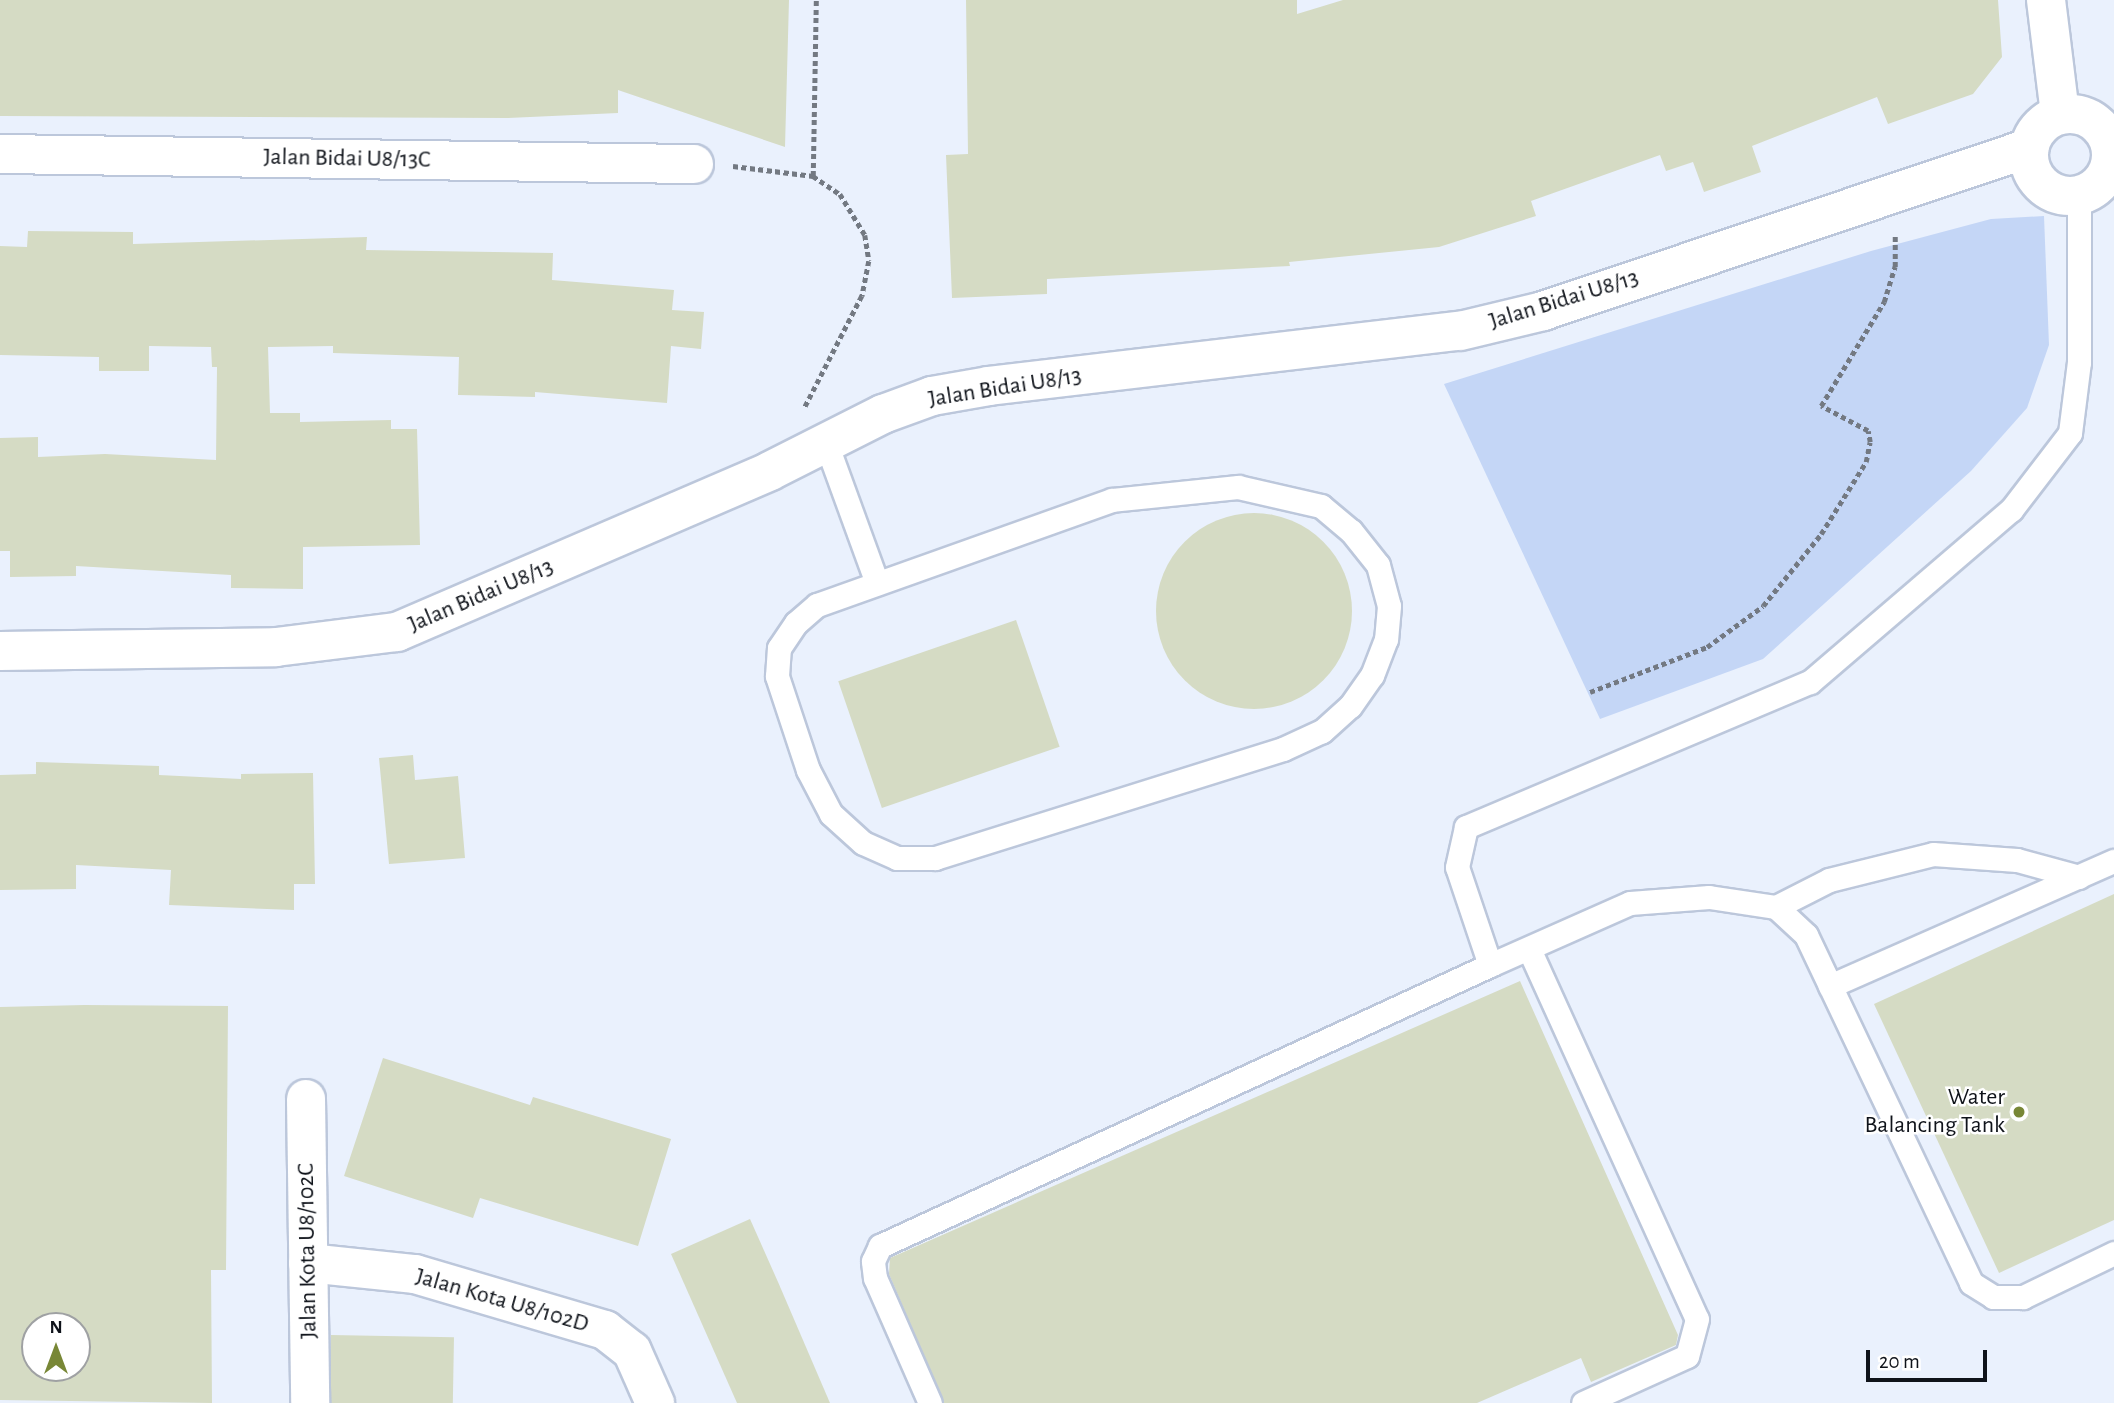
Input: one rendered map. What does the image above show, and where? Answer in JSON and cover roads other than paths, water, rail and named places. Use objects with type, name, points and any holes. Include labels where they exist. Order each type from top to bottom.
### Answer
[{"type":"street","points":[[2046,0],[2060,114]]},
{"type":"street","points":[[2060,114],[2092,120],[2113,146],[2106,177],[2079,196],[2048,190],[2033,172],[2029,148],[2046,121],[2060,114]]},
{"type":"street","name":"Jalan Bidai U8/13","points":[[0,651],[276,647],[397,632],[826,443],[883,414],[932,396],[989,386],[1460,331],[1543,311],[1888,192],[2029,148]]},
{"type":"street","name":"Jalan Bidai U8/13C","points":[[0,154],[694,164]]},
{"type":"street","name":"Jalan Kota U8/102C","points":[[306,1099],[310,1403]]},
{"type":"street","name":"Jalan Kota U8/102D","points":[[308,1263],[415,1275],[605,1330],[632,1351],[655,1403]]},
{"type":"lane","points":[[1490,965],[1457,867],[1466,827],[1810,682],[2011,510],[2070,433],[2079,362],[2079,196]]},
{"type":"lane","points":[[826,443],[877,583]]},
{"type":"lane","points":[[1238,487],[1321,506],[1351,531],[1378,565],[1389,606],[1386,639],[1372,675],[1350,706],[1322,731],[1283,750],[935,858],[897,858],[863,844],[831,814],[808,770],[778,676],[779,648],[796,622],[817,605],[877,583],[1112,500],[1238,487]]},
{"type":"lane","points":[[1776,907],[1829,880],[1933,854],[2017,860],[2079,877]]},
{"type":"lane","points":[[1830,986],[2114,862]]},
{"type":"lane","points":[[930,1403],[875,1278],[873,1261],[880,1246],[1630,903],[1709,897],[1776,907],[1806,935],[1971,1283],[1993,1297],[2023,1297],[2114,1253]]},
{"type":"lane","points":[[1529,949],[1697,1320],[1687,1356],[1583,1403]]},
{"type":"place","name":"Water Balancing Tank","points":[[2019,1112]]}]
